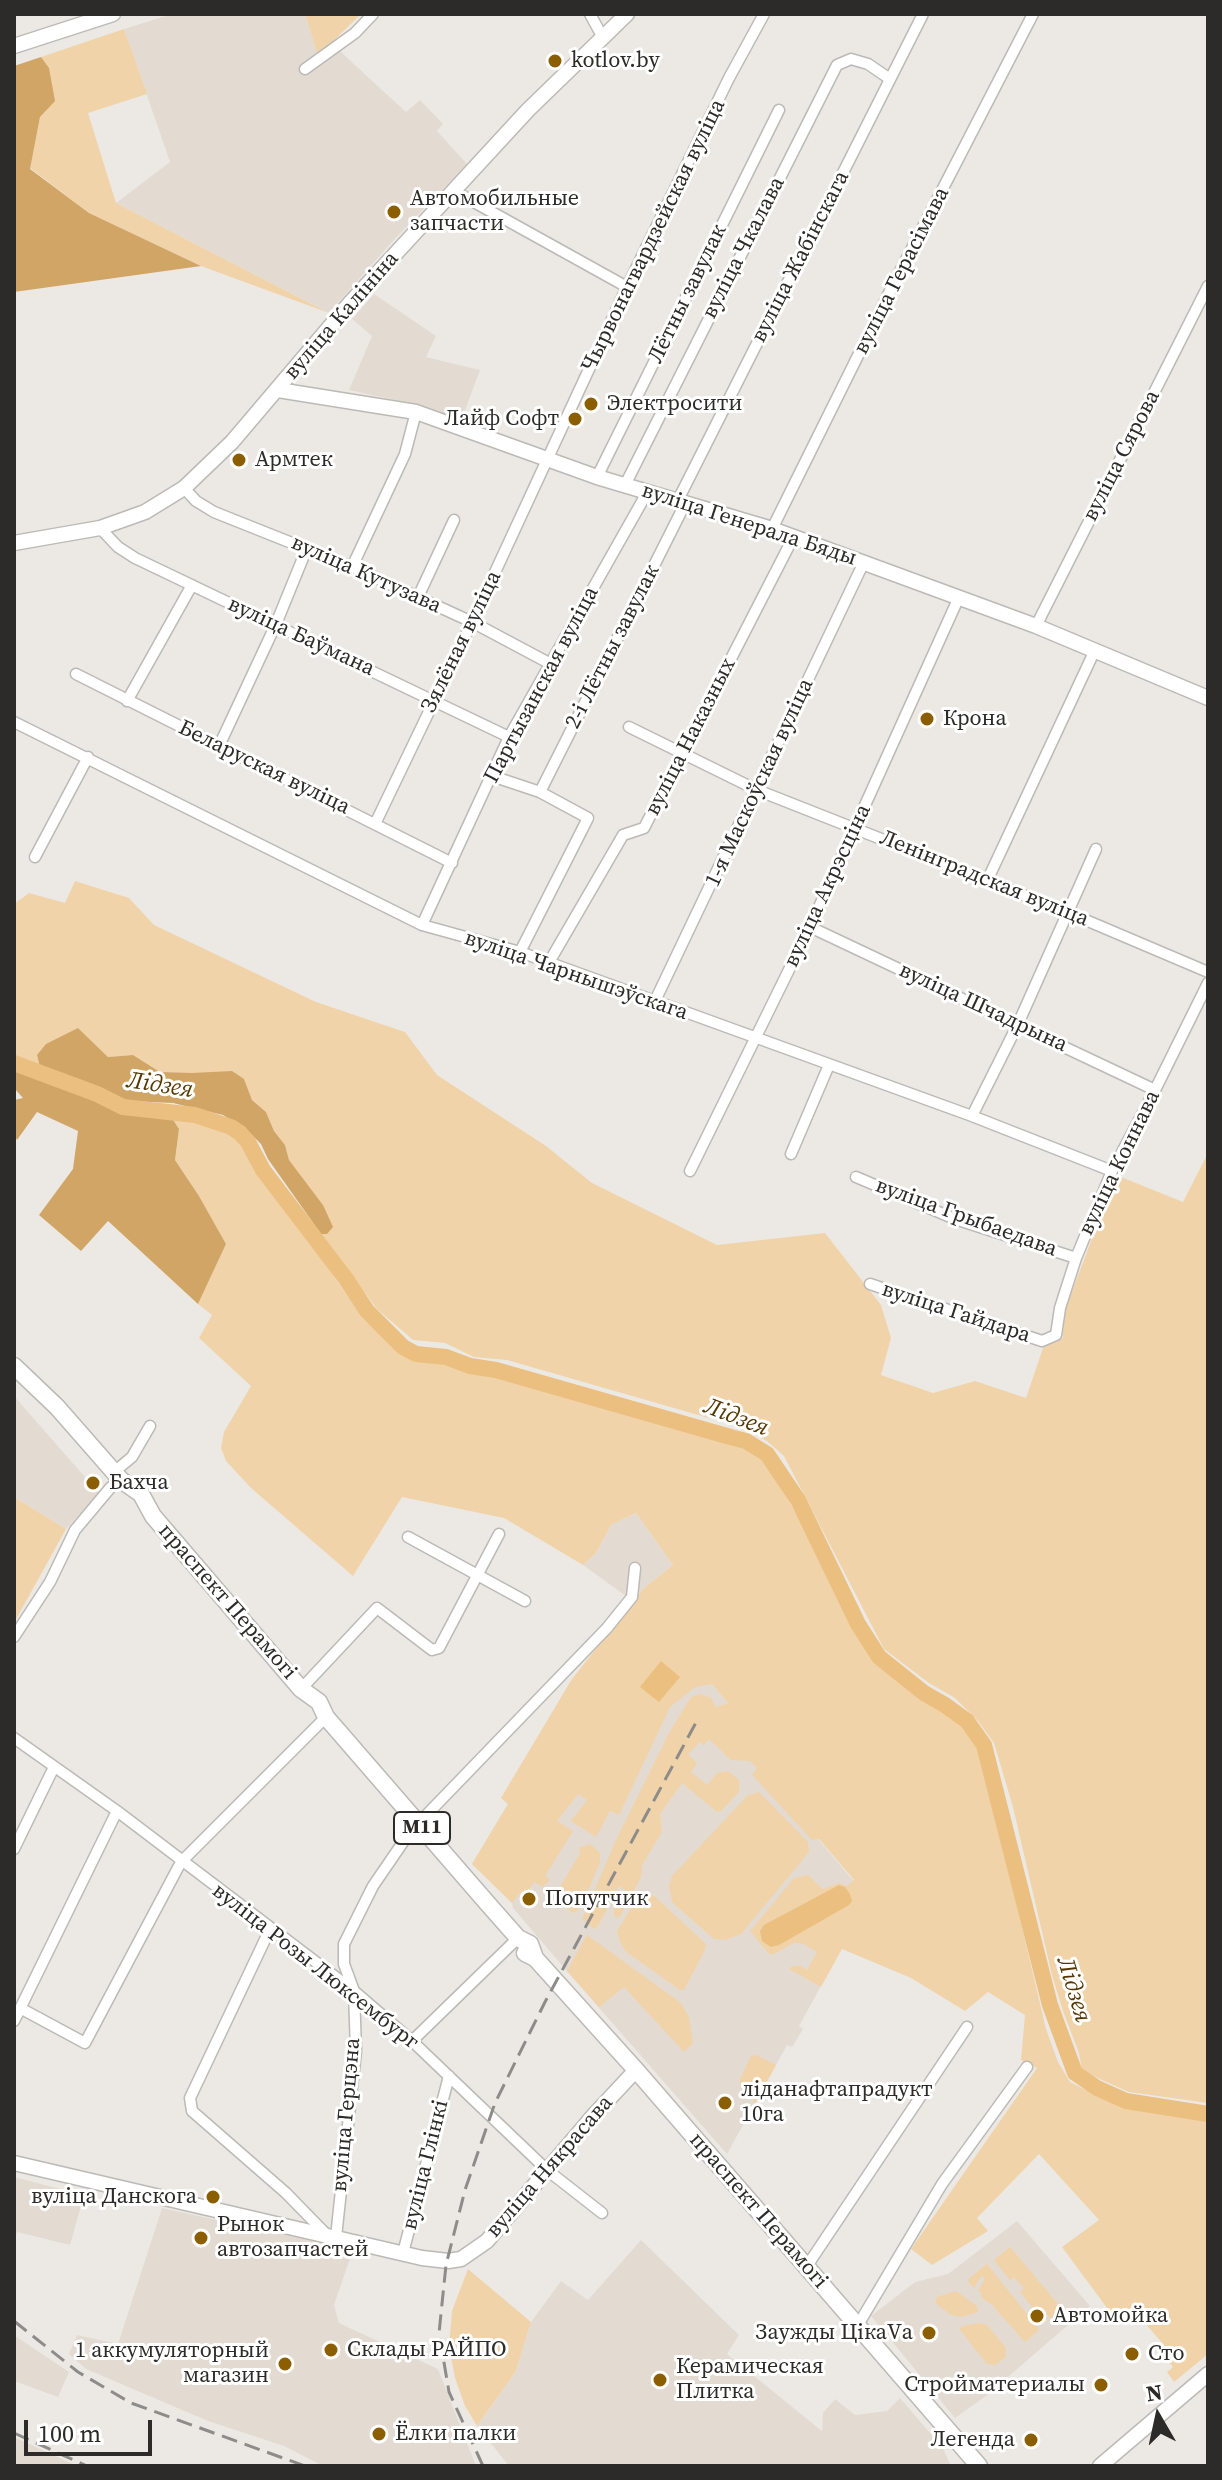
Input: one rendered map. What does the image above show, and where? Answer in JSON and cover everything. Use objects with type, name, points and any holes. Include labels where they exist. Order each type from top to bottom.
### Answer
[{"type":"main road","points":[[14,46],[113,14]]},
{"type":"main road","name":"вуліца Калініна","points":[[14,543],[100,528],[145,512],[184,488],[232,442],[350,303],[528,110],[627,14]]},
{"type":"main road","name":"вуліца Генерала Бяды","points":[[278,390],[416,412],[597,477],[794,536],[1036,626],[1208,698]]},
{"type":"main road","name":"праспект Перамогі","points":[[14,1359],[118,1476],[141,1494],[153,1516],[301,1689],[319,1702],[326,1717],[418,1824],[518,1938],[530,1944],[535,1958],[979,2466]]},
{"type":"main road","name":"праспект Перамогі","points":[[14,1366],[29,1379]]},
{"type":"main road","name":"вуліца Някрасава","points":[[403,2253],[435,2260],[461,2259],[487,2241],[636,2070]]},
{"type":"main road","points":[[14,2163],[403,2253]]},
{"type":"main road","points":[[1100,2466],[1208,2374]]},
{"type":"street","points":[[305,69],[355,33],[373,14]]},
{"type":"street","points":[[590,14],[602,36]]},
{"type":"street","name":"Чырвонагвардзейская вуліца","points":[[548,459],[627,287],[729,78],[764,14]]},
{"type":"street","name":"вуліца Жабінскага","points":[[682,501],[923,14]]},
{"type":"street","name":"вуліца Герасімава","points":[[772,529],[1033,14]]},
{"type":"street","name":"вуліца Чкалава","points":[[625,485],[837,65],[851,59],[868,64],[890,79]]},
{"type":"street","name":"Лётны завулак","points":[[597,477],[779,110]]},
{"type":"street","points":[[454,191],[627,287]]},
{"type":"street","name":"вуліца Сярова","points":[[1036,626],[1208,286]]},
{"type":"street","points":[[352,567],[405,454],[416,412]]},
{"type":"street","name":"Зялёная вуліца","points":[[375,824],[548,459]]},
{"type":"street","name":"вуліца Кутузава","points":[[184,488],[196,501],[214,512],[352,567],[472,622],[549,663]]},
{"type":"street","name":"Партызанская вуліца","points":[[422,925],[509,737],[648,491]]},
{"type":"street","name":"2-і Лётны завулак","points":[[540,792],[682,501]]},
{"type":"street","points":[[418,597],[454,520]]},
{"type":"street","name":"вуліца Баўмана","points":[[100,528],[118,547],[135,558],[509,737]]},
{"type":"street","name":"вуліца Наказных","points":[[548,964],[623,835],[644,828],[794,536]]},
{"type":"street","points":[[219,746],[276,624],[307,548]]},
{"type":"street","name":"1-я Маскоўская вуліца","points":[[654,1003],[864,562]]},
{"type":"street","points":[[127,701],[192,585]]},
{"type":"street","name":"вуліца Акрэсціна","points":[[690,1171],[810,927],[959,597]]},
{"type":"street","points":[[987,881],[1095,650]]},
{"type":"street","name":"Беларуская вуліца","points":[[76,674],[452,863]]},
{"type":"street","name":"вуліца Чарнышэўскага","points":[[14,722],[422,925],[520,952],[972,1116],[1112,1171]]},
{"type":"street","name":"Ленінградская вуліца","points":[[629,727],[757,790],[1069,913],[1208,972]]},
{"type":"street","points":[[35,857],[88,757]]},
{"type":"street","points":[[492,776],[540,792],[588,818],[520,952]]},
{"type":"street","points":[[972,1116],[1018,1024],[1096,849]]},
{"type":"street","name":"вуліца Шчадрына","points":[[810,927],[1155,1090]]},
{"type":"street","name":"вуліца Коннава","points":[[1042,1341],[1056,1335],[1060,1308],[1076,1258],[1112,1171],[1208,983]]},
{"type":"street","points":[[791,1154],[829,1065]]},
{"type":"street","name":"вуліца Грыбаедава","points":[[856,1177],[955,1219],[1076,1258]]},
{"type":"street","name":"вуліца Гайдара","points":[[870,1284],[1042,1341]]},
{"type":"street","points":[[14,1637],[50,1582],[75,1530],[111,1487],[150,1426]]},
{"type":"street","points":[[301,1689],[377,1608],[432,1650],[439,1648],[499,1534]]},
{"type":"street","points":[[408,1537],[525,1601]]},
{"type":"street","name":"вуліца Герцэна","points":[[331,2236],[356,2051],[354,1991],[344,1964],[344,1944],[373,1886],[418,1824],[607,1628],[632,1597],[635,1568]]},
{"type":"street","points":[[20,2008],[85,2043],[181,1862],[326,1717]]},
{"type":"street","name":"вуліца Розы Люксембург","points":[[14,1738],[117,1811],[354,1991],[412,2041],[547,2170],[602,2213]]},
{"type":"street","points":[[15,1844],[54,1767]]},
{"type":"street","points":[[14,2021],[117,1811]]},
{"type":"street","points":[[270,1929],[190,2098],[192,2111],[331,2236]]},
{"type":"street","points":[[412,2041],[518,1938]]},
{"type":"street","points":[[807,2266],[967,2027]]},
{"type":"street","points":[[858,2325],[942,2184],[1027,2067]]},
{"type":"street","name":"вуліца Глінкі","points":[[403,2253],[449,2076]]},
{"type":"shaded area","points":[[172,14],[305,14],[318,55],[331,43],[406,112],[420,100],[443,124],[437,131],[467,164],[329,313],[116,203],[170,162],[124,29]]},
{"type":"shaded area","points":[[305,14],[361,14],[318,56]]},
{"type":"shaded area","points":[[124,29],[147,94],[88,113],[116,203],[329,313],[201,266],[89,213],[30,168],[40,117],[54,101],[49,69],[41,57]]},
{"type":"shaded area","points":[[41,57],[49,68],[55,101],[40,117],[30,169],[89,213],[201,266],[14,292],[14,66]]},
{"type":"shaded area","points":[[374,294],[436,336],[426,357],[480,370],[461,421],[404,402],[349,390],[372,336],[352,319]]},
{"type":"shaded area","points":[[75,881],[129,898],[154,925],[316,1002],[405,1032],[437,1075],[546,1146],[592,1183],[717,1245],[825,1233],[881,1305],[891,1338],[881,1375],[933,1393],[975,1381],[1026,1398],[1044,1345],[1063,1338],[1062,1318],[1116,1175],[1183,1202],[1208,1153],[1208,2103],[1129,2092],[1082,2071],[1079,2053],[1052,1975],[1013,1807],[994,1743],[955,1698],[929,1683],[884,1649],[784,1456],[767,1441],[740,1427],[507,1360],[474,1357],[445,1343],[413,1340],[377,1309],[321,1234],[327,1234],[323,1205],[289,1160],[285,1145],[274,1131],[266,1112],[252,1100],[244,1079],[160,1072],[133,1055],[108,1057],[78,1028],[37,1055],[40,1067],[14,1055],[14,904],[29,893],[65,903]]},
{"type":"shaded area","points":[[78,1028],[108,1057],[133,1055],[160,1072],[232,1071],[244,1079],[252,1100],[266,1112],[274,1131],[285,1145],[289,1160],[323,1205],[333,1227],[327,1234],[321,1234],[268,1159],[261,1144],[246,1129],[223,1115],[173,1103],[128,1101],[81,1080],[40,1067],[37,1055],[46,1044]]},
{"type":"shaded area","points":[[14,1069],[127,1113],[170,1115],[179,1129],[175,1160],[226,1244],[198,1304],[108,1221],[81,1251],[39,1215],[73,1169],[78,1131],[37,1112],[17,1140],[14,1134],[14,1100],[23,1098],[14,1088]]},
{"type":"shaded area","points":[[170,1115],[220,1126],[238,1136],[363,1319],[410,1359],[441,1362],[473,1374],[503,1377],[736,1443],[757,1453],[770,1466],[875,1660],[926,1701],[947,1712],[967,1730],[980,1749],[1046,2029],[1058,2062],[1070,2082],[1102,2098],[1208,2116],[1208,2354],[1174,2382],[1167,2372],[1173,2367],[1160,2351],[1164,2345],[1144,2322],[1122,2321],[1107,2308],[1062,2247],[1099,2220],[1039,2154],[977,2218],[988,2231],[932,2265],[911,2249],[1037,2068],[1021,2060],[1025,2015],[988,1992],[965,2011],[911,1978],[842,1949],[821,1987],[789,1969],[801,1966],[807,1970],[817,1952],[804,1944],[794,1943],[772,1955],[768,1953],[750,1931],[794,1878],[808,1875],[823,1889],[839,1883],[847,1886],[854,1880],[819,1839],[812,1840],[752,1775],[757,1768],[750,1761],[731,1760],[709,1739],[704,1745],[700,1742],[688,1754],[697,1763],[691,1772],[707,1785],[717,1773],[728,1771],[739,1780],[739,1792],[717,1812],[682,1783],[660,1814],[662,1832],[642,1865],[641,1877],[619,1918],[614,1916],[614,1908],[625,1890],[619,1886],[598,1926],[594,1929],[582,1919],[616,1840],[669,1733],[691,1697],[701,1694],[711,1698],[716,1707],[728,1703],[712,1684],[695,1687],[670,1707],[619,1815],[610,1811],[596,1837],[571,1821],[587,1800],[578,1794],[557,1821],[573,1831],[545,1876],[550,1879],[543,1887],[534,1882],[527,1893],[521,1892],[512,1903],[472,1864],[508,1804],[501,1798],[572,1679],[644,1588],[673,1565],[636,1513],[611,1525],[596,1553],[583,1565],[504,1518],[402,1497],[353,1576],[251,1488],[226,1461],[221,1448],[224,1432],[251,1386],[199,1338],[212,1315],[198,1304],[226,1244],[175,1160],[179,1129]]},
{"type":"shaded area","points":[[14,1396],[99,1493],[66,1529],[14,1497]]},
{"type":"shaded area","points":[[14,1497],[66,1529],[14,1623]]},
{"type":"shaded area","points":[[636,1513],[673,1565],[644,1588],[634,1602],[583,1565],[596,1553],[611,1525]]},
{"type":"shaded area","points":[[676,1640],[787,1775],[791,1807],[869,1899],[799,2026],[803,2029],[792,2047],[787,2045],[727,2154],[565,1969],[512,1903],[472,1864],[508,1804],[501,1798],[572,1679]]},
{"type":"shaded area","points":[[661,1661],[680,1677],[659,1702],[640,1687]]},
{"type":"shaded area","points":[[759,1792],[808,1842],[809,1852],[741,1934],[725,1940],[714,1939],[672,1902],[669,1885],[672,1876],[747,1796]]},
{"type":"shaded area","points":[[590,1844],[600,1853],[600,1862],[582,1906],[574,1913],[553,1899],[580,1853],[579,1848]]},
{"type":"shaded area","points":[[839,1885],[850,1894],[852,1901],[849,1905],[779,1945],[771,1947],[762,1941],[760,1931],[764,1925]]},
{"type":"shaded area","points":[[653,1895],[706,1944],[684,1990],[625,1951],[620,1942],[617,1931],[638,1897]]},
{"type":"shaded area","points":[[587,1935],[681,2003],[689,2017],[693,2043],[684,2052],[624,1987],[599,2007],[567,1971]]},
{"type":"shaded area","points":[[756,2055],[776,2065],[755,2104],[750,2093],[740,2085],[740,2079],[751,2056]]},
{"type":"shaded area","points":[[14,2177],[84,2195],[70,2245],[17,2232],[14,2240]]},
{"type":"shaded area","points":[[162,2208],[353,2250],[334,2305],[339,2323],[438,2369],[476,2466],[323,2466],[284,2446],[208,2421],[86,2369],[69,2354],[77,2335],[118,2344]]},
{"type":"shaded area","points":[[1017,2221],[1090,2306],[986,2396],[955,2418],[871,2316],[915,2282],[948,2274]]},
{"type":"shaded area","points":[[641,2240],[739,2335],[727,2354],[822,2431],[823,2413],[835,2399],[855,2415],[887,2411],[900,2398],[943,2448],[951,2466],[509,2466],[477,2426],[516,2371],[531,2322],[561,2281],[588,2300]]},
{"type":"shaded area","points":[[1010,2247],[1063,2310],[1052,2319],[1040,2309],[1036,2312],[1020,2292],[1024,2288],[1014,2277],[1010,2280],[994,2260]]},
{"type":"shaded area","points":[[987,2264],[1039,2330],[1025,2342],[981,2297],[982,2293],[978,2291],[985,2278],[981,2276],[974,2288],[967,2280]]},
{"type":"shaded area","points":[[468,2269],[531,2322],[516,2371],[477,2426],[465,2406],[455,2378],[449,2347],[452,2311]]},
{"type":"shaded area","points":[[956,2291],[977,2306],[978,2312],[962,2317],[951,2315],[935,2303],[937,2297]]},
{"type":"shaded area","points":[[979,2323],[987,2325],[1006,2348],[1006,2357],[995,2365],[987,2364],[959,2329]]},
{"type":"shaded area","points":[[14,2335],[69,2372],[58,2397],[14,2381]]},
{"type":"shaded area","points":[[14,2437],[77,2466],[14,2466]]},
{"type":"waterway","name":"Лідзея","points":[[14,1063],[123,1107],[195,1115],[240,1133],[263,1170],[367,1311],[403,1347],[416,1354],[446,1357],[470,1366],[496,1370],[746,1441],[767,1454],[798,1500],[858,1624],[879,1657],[924,1693],[967,1721],[984,1745],[1050,2005],[1075,2073],[1097,2088],[1126,2101],[1208,2114]]},
{"type":"railway","points":[[483,2466],[449,2392],[439,2333],[446,2265],[465,2190],[495,2103],[545,2002],[699,1717]]},
{"type":"railway","points":[[14,2321],[78,2372],[131,2403],[305,2466]]},
{"type":"railway","points":[[14,2433],[87,2466]]},
{"type":"place","name":"kotlov.by","points":[[555,61]]},
{"type":"place","name":"Автомобильные запчасти","points":[[394,212]]},
{"type":"place","name":"Электросити","points":[[591,404]]},
{"type":"place","name":"Лайф Софт","points":[[575,419]]},
{"type":"place","name":"Армтек","points":[[239,460]]},
{"type":"place","name":"Крона","points":[[927,719]]},
{"type":"place","name":"Бахча","points":[[93,1483]]},
{"type":"place","name":"Попутчик","points":[[529,1899]]},
{"type":"place","name":"ліданафтапрадукт 10га","points":[[725,2103]]},
{"type":"place","name":"вуліца Данскога","points":[[213,2197]]},
{"type":"place","name":"Рынок автозапчастей","points":[[201,2238]]},
{"type":"place","name":"Автомойка","points":[[1037,2316]]},
{"type":"place","name":"Заужды ЦікаVа","points":[[929,2333]]},
{"type":"place","name":"Склады РАЙПО","points":[[331,2350]]},
{"type":"place","name":"Сто","points":[[1132,2354]]},
{"type":"place","name":"1 аккумуляторный магазин","points":[[285,2364]]},
{"type":"place","name":"Керамическая Плитка","points":[[660,2380]]},
{"type":"place","name":"Стройматериалы","points":[[1101,2385]]},
{"type":"place","name":"Ёлки палки","points":[[379,2434]]},
{"type":"place","name":"Легенда","points":[[1031,2440]]}]
